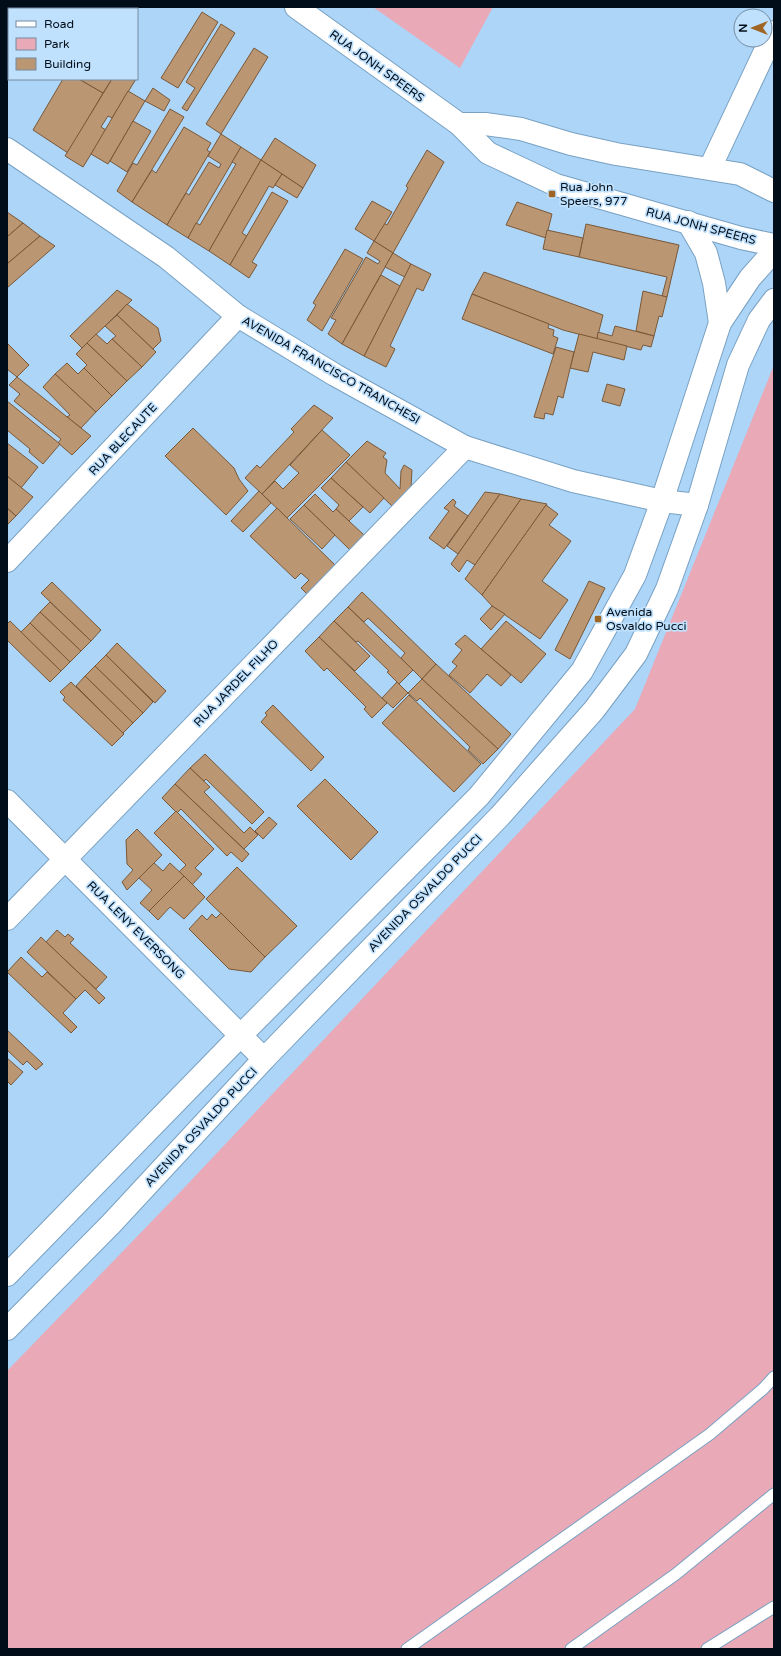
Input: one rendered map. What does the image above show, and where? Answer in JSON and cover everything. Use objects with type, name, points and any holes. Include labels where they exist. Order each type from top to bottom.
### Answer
[{"type":"main road","name":"RUA JONH SPEERS","points":[[296,7],[460,124],[488,153],[556,185],[741,238],[774,245]]},
{"type":"main road","points":[[710,168],[774,32]]},
{"type":"main road","points":[[460,124],[486,124],[521,129],[571,144],[616,154],[740,174],[774,174]]},
{"type":"main road","name":"AVENIDA FRANCISCO TRANCHESI","points":[[7,148],[166,257],[238,316],[335,375],[465,446],[573,481],[662,501],[697,505]]},
{"type":"main road","points":[[740,174],[774,191]]},
{"type":"main road","points":[[688,222],[706,253],[714,283],[720,323]]},
{"type":"main road","points":[[7,1274],[241,1035],[479,796],[582,671],[635,575],[662,501],[720,323],[750,278],[774,251]]},
{"type":"main road","name":"AVENIDA OSVALDO PUCCI","points":[[7,1328],[111,1224],[264,1059],[500,816],[594,710],[636,654],[667,589],[697,505],[738,365],[759,320],[774,300]]},
{"type":"main road","name":"RUA BLECAUTE","points":[[7,561],[238,316]]},
{"type":"main road","name":"RUA JARDEL FILHO","points":[[7,919],[465,446]]},
{"type":"main road","name":"RUA LENY EVERSONG","points":[[7,801],[264,1059]]},
{"type":"lane","points":[[407,1649],[710,1434],[774,1377]]},
{"type":"lane","points":[[571,1649],[676,1574],[774,1494]]},
{"type":"lane","points":[[707,1649],[774,1607]]},
{"type":"green space","points":[[373,7],[493,7],[460,68]]},
{"type":"green space","points":[[774,365],[774,1649],[7,1649],[7,1371],[183,1189],[635,709]]},
{"type":"building","points":[[82,7],[102,7],[102,8]]},
{"type":"building","points":[[202,12],[218,22],[178,88],[161,78]]},
{"type":"building","points":[[221,24],[235,33],[187,111],[182,108],[195,88],[186,82]]},
{"type":"building","points":[[254,48],[268,57],[221,134],[206,124]]},
{"type":"building","points":[[62,80],[81,80],[103,93],[68,153],[33,130]]},
{"type":"building","points":[[81,80],[111,80],[103,93]]},
{"type":"building","points":[[111,80],[135,80],[112,118],[108,116],[101,127],[106,130],[83,167],[65,156]]},
{"type":"building","points":[[153,88],[170,100],[164,111],[145,101]]},
{"type":"building","points":[[128,91],[145,101],[108,164],[91,154]]},
{"type":"building","points":[[170,109],[184,117],[132,202],[117,191],[133,163],[137,165]]},
{"type":"building","points":[[133,121],[151,131],[127,172],[110,161]]},
{"type":"building","points":[[184,127],[211,143],[207,150],[210,152],[167,225],[132,202],[152,170],[156,173]]},
{"type":"building","points":[[221,134],[241,147],[188,238],[167,225],[186,193],[189,195],[209,162],[219,168],[221,164],[208,156]]},
{"type":"building","points":[[275,138],[316,165],[303,188],[261,160]]},
{"type":"building","points":[[241,147],[261,160],[209,251],[188,238],[196,223],[200,225],[236,164],[232,162]]},
{"type":"building","points":[[427,150],[444,162],[393,253],[374,241],[384,223],[387,225],[408,188],[406,186]]},
{"type":"building","points":[[261,160],[282,174],[273,188],[269,186],[242,233],[247,236],[230,265],[209,251]]},
{"type":"building","points":[[282,174],[303,188],[297,198],[275,185]]},
{"type":"building","points":[[272,192],[288,201],[252,262],[257,265],[249,278],[230,265]]},
{"type":"building","points":[[372,201],[392,212],[374,241],[355,229]]},
{"type":"building","points":[[517,202],[552,214],[546,238],[506,225]]},
{"type":"building","points":[[7,212],[23,223],[7,237]]},
{"type":"building","points":[[23,223],[40,236],[7,264],[7,237]]},
{"type":"building","points":[[586,224],[679,245],[667,297],[662,296],[667,277],[579,257]]},
{"type":"building","points":[[547,230],[583,238],[579,257],[543,249]]},
{"type":"building","points":[[40,236],[55,246],[7,288],[7,264]]},
{"type":"building","points":[[374,241],[393,253],[342,344],[328,334],[336,320],[331,318],[366,257],[378,264],[380,261],[367,253]]},
{"type":"building","points":[[345,249],[363,259],[322,331],[307,320],[316,305],[313,303]]},
{"type":"building","points":[[393,253],[411,264],[405,277],[385,267]]},
{"type":"building","points":[[411,264],[431,274],[423,291],[417,288],[390,346],[395,349],[386,367],[364,356]]},
{"type":"building","points":[[484,272],[603,315],[597,339],[563,330],[472,294]]},
{"type":"building","points":[[381,275],[400,286],[364,356],[342,344]]},
{"type":"building","points":[[117,290],[132,300],[82,348],[70,336]]},
{"type":"building","points":[[643,291],[667,297],[662,317],[659,316],[654,336],[636,331]]},
{"type":"building","points":[[472,294],[549,324],[548,328],[554,330],[553,336],[558,338],[553,354],[462,319]]},
{"type":"building","points":[[127,304],[158,328],[161,341],[153,349],[117,315]]},
{"type":"building","points":[[117,315],[156,352],[142,367],[112,339],[116,336],[105,326]]},
{"type":"building","points":[[615,326],[654,336],[651,347],[643,345],[641,350],[597,339],[598,332],[612,336]]},
{"type":"building","points":[[96,334],[107,344],[112,339],[142,367],[127,381],[87,343]]},
{"type":"building","points":[[579,334],[627,346],[624,360],[593,352],[588,372],[570,368]]},
{"type":"building","points":[[7,343],[29,365],[17,377],[7,369]]},
{"type":"building","points":[[87,343],[127,381],[112,396],[84,368],[87,365],[76,354]]},
{"type":"building","points":[[556,347],[574,352],[563,398],[558,396],[553,415],[545,413],[544,419],[534,417]]},
{"type":"building","points":[[67,363],[78,374],[84,368],[112,396],[96,412],[55,374]]},
{"type":"building","points":[[55,374],[96,412],[81,428],[67,417],[70,415],[43,387]]},
{"type":"building","points":[[17,377],[91,436],[72,455],[58,443],[61,439],[14,401],[20,394],[9,385]]},
{"type":"building","points":[[607,384],[625,389],[620,406],[602,401]]},
{"type":"building","points":[[7,401],[60,444],[43,464],[29,452],[30,449],[7,430]]},
{"type":"building","points":[[314,405],[333,418],[262,494],[245,478],[257,465],[260,468],[294,432],[291,429]]},
{"type":"building","points":[[193,428],[234,468],[239,479],[248,491],[226,515],[165,456]]},
{"type":"building","points":[[322,430],[350,455],[287,518],[262,494],[275,481],[283,489],[299,473],[290,465]]},
{"type":"building","points":[[367,441],[386,453],[383,457],[387,460],[385,473],[400,489],[401,471],[404,465],[412,470],[411,487],[392,506],[346,462]]},
{"type":"building","points":[[7,443],[38,467],[21,488],[7,476]]},
{"type":"building","points":[[346,462],[384,498],[370,513],[331,478]]},
{"type":"building","points":[[7,476],[33,497],[16,516],[7,508]]},
{"type":"building","points":[[331,478],[363,507],[349,521],[336,509],[339,505],[321,488]]},
{"type":"building","points":[[259,491],[271,503],[243,532],[231,521]]},
{"type":"building","points":[[485,492],[500,494],[458,554],[447,546]]},
{"type":"building","points":[[315,494],[333,512],[336,509],[364,535],[350,550],[304,505]]},
{"type":"building","points":[[500,494],[521,499],[475,565],[467,560],[459,572],[451,564]]},
{"type":"building","points":[[453,499],[456,502],[454,506],[468,516],[444,549],[429,538],[449,511],[444,508]]},
{"type":"building","points":[[521,499],[547,504],[482,595],[465,579]]},
{"type":"building","points":[[304,505],[335,535],[322,549],[290,519]]},
{"type":"building","points":[[546,505],[558,514],[549,525],[571,541],[542,581],[568,600],[540,639],[492,606],[482,595]]},
{"type":"building","points":[[7,508],[16,516],[7,525]]},
{"type":"building","points":[[277,508],[335,565],[307,594],[301,588],[309,580],[301,573],[295,579],[250,536]]},
{"type":"building","points":[[589,581],[605,588],[570,659],[555,650]]},
{"type":"building","points":[[52,582],[101,630],[91,641],[41,593]]},
{"type":"building","points":[[362,592],[436,664],[422,679],[401,658],[405,653],[368,618],[364,622],[348,607]]},
{"type":"building","points":[[50,602],[91,641],[81,651],[40,612]]},
{"type":"building","points":[[492,606],[505,614],[491,630],[480,619]]},
{"type":"building","points":[[348,607],[413,670],[399,684],[387,672],[389,671],[358,641],[356,642],[334,621]]},
{"type":"building","points":[[40,612],[81,651],[70,662],[30,623]]},
{"type":"building","points":[[10,621],[61,671],[50,682],[7,640],[7,624]]},
{"type":"building","points":[[334,621],[370,656],[355,671],[319,637]]},
{"type":"building","points":[[506,621],[546,654],[521,683],[481,649]]},
{"type":"building","points":[[30,623],[70,662],[61,671],[21,632]]},
{"type":"building","points":[[465,635],[511,675],[501,686],[487,674],[470,693],[449,675],[457,666],[452,662],[462,650],[455,644]]},
{"type":"building","points":[[319,637],[387,703],[372,718],[364,709],[366,707],[327,668],[324,671],[305,651]]},
{"type":"building","points":[[117,643],[166,691],[155,703],[106,655]]},
{"type":"building","points":[[106,655],[153,702],[143,713],[95,666]]},
{"type":"building","points":[[436,664],[511,734],[498,749],[422,679]]},
{"type":"building","points":[[95,666],[143,713],[133,723],[85,676]]},
{"type":"building","points":[[85,676],[133,723],[123,733],[76,686]]},
{"type":"building","points":[[422,679],[498,749],[483,764],[468,750],[470,747],[420,698],[417,701],[408,693]]},
{"type":"building","points":[[71,682],[124,734],[112,746],[63,700],[65,697],[60,692]]},
{"type":"building","points":[[397,682],[408,693],[393,708],[382,698]]},
{"type":"building","points":[[409,695],[481,764],[454,792],[382,723]]},
{"type":"building","points":[[273,705],[324,757],[311,771],[261,722],[267,715],[265,713]]},
{"type":"building","points":[[205,754],[264,812],[252,824],[206,779],[204,781],[190,768]]},
{"type":"building","points":[[190,768],[210,787],[204,792],[244,833],[250,827],[258,835],[244,849],[175,784]]},
{"type":"building","points":[[325,779],[378,832],[351,860],[297,806]]},
{"type":"building","points":[[175,784],[249,854],[242,862],[231,852],[227,856],[181,809],[177,813],[162,798]]},
{"type":"building","points":[[176,811],[214,849],[195,868],[202,874],[192,885],[179,872],[186,865],[154,833]]},
{"type":"building","points":[[269,817],[277,824],[263,839],[255,831]]},
{"type":"building","points":[[137,829],[162,855],[127,890],[122,882],[133,870],[127,864],[126,840]]},
{"type":"building","points":[[154,863],[163,871],[170,863],[184,876],[149,911],[140,903],[152,890],[139,878]]},
{"type":"building","points":[[237,867],[297,926],[265,957],[206,899]]},
{"type":"building","points":[[184,876],[205,897],[184,919],[170,907],[158,920],[149,911]]},
{"type":"building","points":[[221,913],[265,957],[251,972],[229,969],[189,929],[202,915],[207,920],[212,914],[216,918]]},
{"type":"building","points":[[57,930],[65,937],[68,934],[74,939],[70,943],[107,977],[96,989],[46,942]]},
{"type":"building","points":[[41,937],[105,998],[99,1004],[85,990],[76,999],[27,952]]},
{"type":"building","points":[[21,957],[42,977],[47,972],[76,999],[63,1013],[77,1027],[71,1033],[7,972]]},
{"type":"building","points":[[7,1030],[43,1064],[36,1070],[27,1061],[23,1065],[7,1050]]},
{"type":"building","points":[[7,1058],[23,1072],[11,1085],[7,1081]]},
{"type":"place","name":"Rua John Speers, 977","points":[[552,194]]},
{"type":"place","name":"Avenida Osvaldo Pucci","points":[[598,619]]}]
